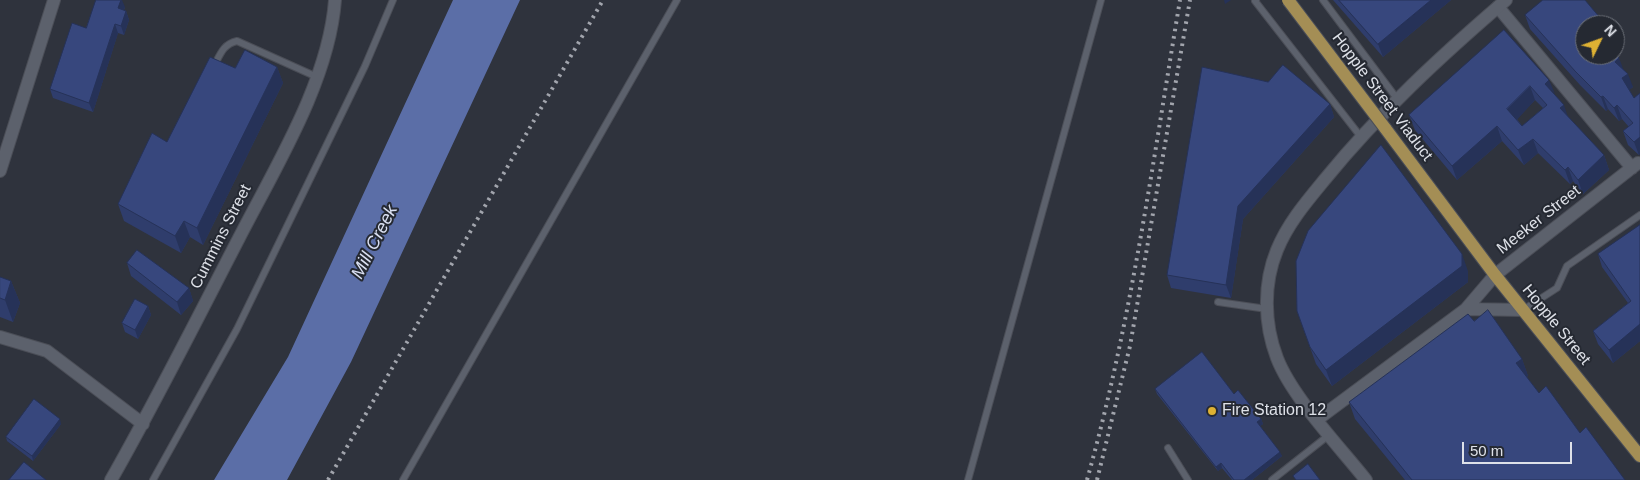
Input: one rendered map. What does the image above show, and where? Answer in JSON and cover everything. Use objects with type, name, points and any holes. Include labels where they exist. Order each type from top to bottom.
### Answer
[{"type":"main road","name":"Hopple Street Viaduct","points":[[1288,0],[1450,213]]},
{"type":"main road","name":"Hopple Street","points":[[1450,213],[1495,275],[1640,456]]},
{"type":"street","points":[[0,172],[54,0]]},
{"type":"street","name":"Cummins Street","points":[[111,480],[143,424],[287,144],[317,77],[329,43],[335,0]]},
{"type":"street","points":[[1366,480],[1289,382],[1277,358],[1270,332],[1267,309],[1271,271],[1284,233],[1301,208],[1361,137],[1502,3]]},
{"type":"street","name":"Meeker Street","points":[[1318,419],[1466,309],[1495,275],[1635,165],[1502,3]]},
{"type":"street","points":[[1466,309],[1523,310]]},
{"type":"street","points":[[0,337],[47,351],[143,424]]},
{"type":"lane","points":[[153,480],[238,329],[365,66],[392,0]]},
{"type":"lane","points":[[403,480],[677,0]]},
{"type":"lane","points":[[968,480],[1101,0]]},
{"type":"lane","points":[[1256,0],[1361,137]]},
{"type":"lane","points":[[1323,0],[1398,100]]},
{"type":"lane","points":[[211,73],[223,48],[237,41],[317,77]]},
{"type":"lane","points":[[1523,310],[1557,288],[1567,266],[1640,215]]},
{"type":"lane","points":[[1218,302],[1267,309]]},
{"type":"lane","points":[[1272,480],[1330,434]]},
{"type":"lane","points":[[1168,448],[1188,480]]},
{"type":"water","name":"Mill Creek","points":[[453,0],[520,0],[351,362],[287,480],[214,480],[288,357]]},
{"type":"building","points":[[96,0],[121,0],[118,8],[126,11],[121,26],[115,24],[89,103],[50,89],[72,23],[86,28]]},
{"type":"building","points":[[1339,0],[1431,0],[1378,44]]},
{"type":"building","points":[[1543,0],[1585,0],[1598,15],[1575,15],[1575,65],[1618,65],[1628,74],[1622,78],[1634,98],[1640,93],[1640,137],[1634,142],[1623,131],[1633,123],[1617,105],[1614,108],[1575,71],[1525,15]]},
{"type":"building","points":[[1504,30],[1549,80],[1545,84],[1564,105],[1560,108],[1604,155],[1578,180],[1568,167],[1565,170],[1533,139],[1518,150],[1497,126],[1452,166],[1409,115]],"holes":[[[1530,86],[1547,105],[1522,126],[1507,109]]]},
{"type":"building","points":[[245,50],[277,67],[197,228],[184,221],[175,236],[118,204],[152,133],[167,142],[210,57],[235,68]]},
{"type":"building","points":[[1283,65],[1330,104],[1238,206],[1226,285],[1167,275],[1202,67],[1268,82]]},
{"type":"building","points":[[1381,145],[1462,254],[1462,266],[1326,370],[1310,347],[1297,311],[1296,261],[1308,231]]},
{"type":"building","points":[[1640,225],[1640,324],[1609,350],[1593,331],[1631,301],[1598,254]]},
{"type":"building","points":[[137,250],[189,288],[177,302],[127,263]]},
{"type":"building","points":[[0,277],[11,281],[5,300],[0,298]]},
{"type":"building","points":[[135,299],[148,306],[135,330],[122,323]]},
{"type":"building","points":[[1488,310],[1522,359],[1516,363],[1539,393],[1546,386],[1580,433],[1586,427],[1625,480],[1412,480],[1349,402],[1468,314],[1474,321]]},
{"type":"building","name":"Fire Station 12","points":[[1202,352],[1234,394],[1238,390],[1261,419],[1257,422],[1280,452],[1244,480],[1234,480],[1221,463],[1216,467],[1155,389]]},
{"type":"building","points":[[34,399],[60,419],[32,456],[6,437]]},
{"type":"building","points":[[24,462],[46,480],[9,480]]},
{"type":"building","points":[[1308,464],[1320,480],[1296,480],[1293,476]]},
{"type":"railway","points":[[328,480],[603,0]]},
{"type":"railway","points":[[1087,480],[1103,421],[1129,302],[1180,0]]},
{"type":"railway","points":[[1097,480],[1130,346],[1190,0]]},
{"type":"place","name":"Fire Station 12","points":[[1212,411]]}]
